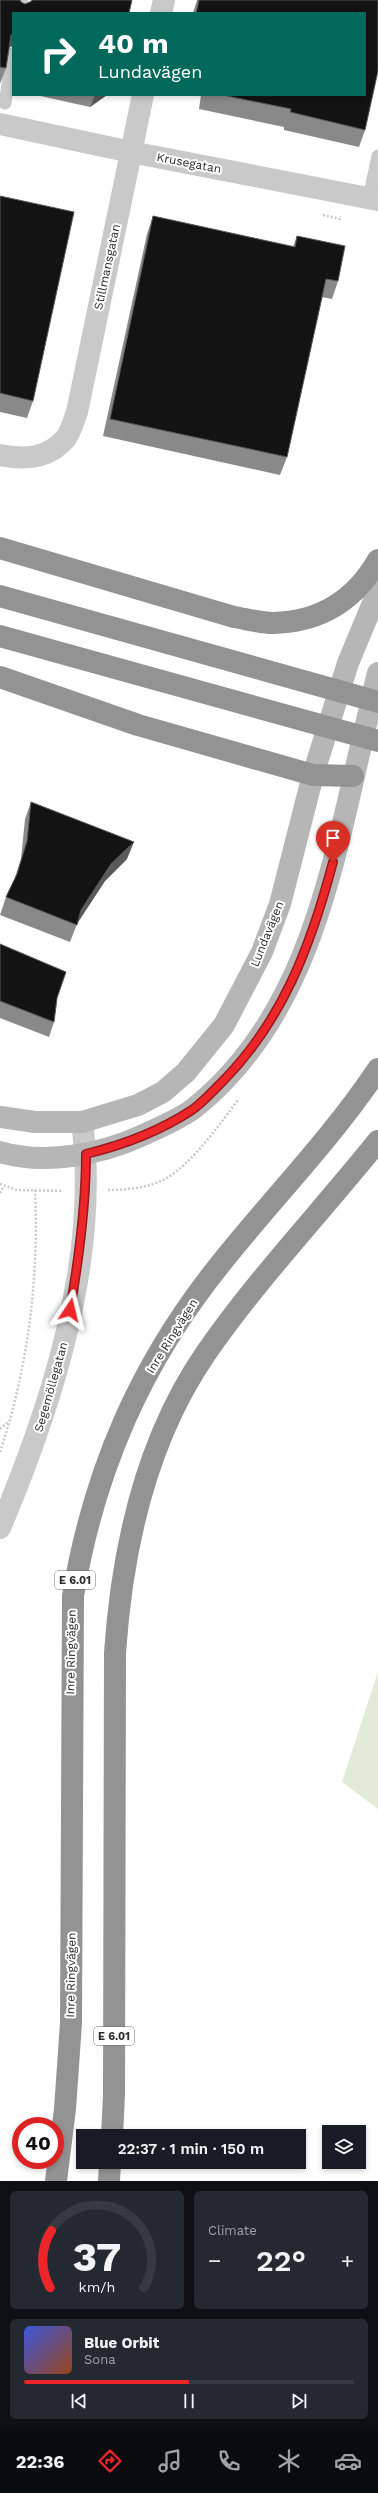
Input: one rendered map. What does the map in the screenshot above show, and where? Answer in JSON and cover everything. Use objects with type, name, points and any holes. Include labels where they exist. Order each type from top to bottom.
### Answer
[{"type":"highway","points":[[0,548],[234,617],[272,623],[301,620],[345,602],[358,588],[378,560]]},
{"type":"highway","points":[[0,596],[378,702]]},
{"type":"highway","points":[[0,636],[378,742]]},
{"type":"highway","points":[[0,677],[138,724],[313,775],[353,776]]},
{"type":"highway","name":"Inre Ringvägen","points":[[56,2181],[65,2109],[71,2023],[72,1596],[80,1551],[94,1498],[113,1444],[135,1399],[159,1353],[188,1308],[220,1264],[344,1116],[378,1069]]},
{"type":"highway","name":"E 6.01","points":[[112,2129],[114,2095],[115,1653],[119,1597],[140,1497],[158,1447],[178,1402],[205,1354],[242,1303],[378,1142]]},
{"type":"highway","points":[[108,2181],[109,2169]]},
{"type":"main road","name":"Lundavägen","points":[[0,1117],[35,1122],[82,1122],[138,1105],[163,1092],[186,1072],[224,1025],[262,952],[280,904],[313,775],[348,663],[378,591]]},
{"type":"main road","points":[[0,1152],[17,1157],[86,1154],[119,1146],[192,1109],[233,1071],[256,1043],[297,972],[311,938],[326,887],[378,672]]},
{"type":"street","points":[[161,12],[164,0]]},
{"type":"street","name":"Stillmansgatan","points":[[0,455],[22,460],[47,454],[66,437],[77,412],[143,96]]},
{"type":"street","name":"Krusegatan","points":[[0,124],[131,152],[373,199]]},
{"type":"street","name":"Segemöllegatan","points":[[0,1528],[28,1461],[54,1386],[64,1341],[78,1263],[86,1190],[86,1154],[82,1122]]},
{"type":"lane","points":[[20,12],[22,0]]},
{"type":"lane","points":[[5,103],[12,60]]},
{"type":"lane","points":[[373,199],[378,156]]},
{"type":"path","points":[[0,1184],[17,1190],[35,1190],[36,1218],[34,1288],[30,1324],[10,1420],[0,1452]]},
{"type":"path","points":[[0,1193],[4,1186]]},
{"type":"path","points":[[0,1429],[10,1420]]},
{"type":"green space","points":[[378,1672],[378,1809],[342,1782]]},
{"type":"building","points":[[0,0],[20,0],[25,4],[32,0],[132,0],[129,12],[12,12],[12,34],[6,68],[0,67]]},
{"type":"building","points":[[199,0],[378,0],[378,71],[365,130],[290,112],[291,109],[227,96],[366,96],[366,12],[196,12]]},
{"type":"building","points":[[0,196],[74,212],[33,401],[0,393]]},
{"type":"building","points":[[153,216],[295,247],[297,236],[345,246],[338,281],[326,279],[287,457],[110,419]]},
{"type":"building","points":[[31,802],[134,842],[111,864],[81,910],[77,925],[6,897],[17,874],[27,841]]},
{"type":"building","points":[[0,944],[66,972],[57,998],[54,1022],[0,1001]]},
{"type":"route","points":[[70,1310],[78,1263],[86,1190],[86,1154],[119,1146],[165,1125],[192,1109],[233,1071],[256,1043],[297,972],[311,938],[333,862]]}]
